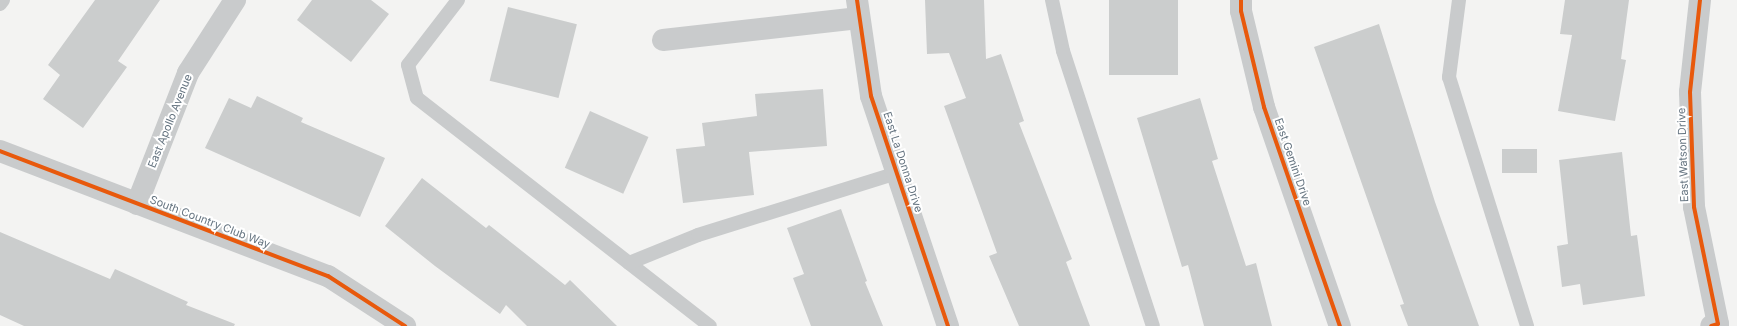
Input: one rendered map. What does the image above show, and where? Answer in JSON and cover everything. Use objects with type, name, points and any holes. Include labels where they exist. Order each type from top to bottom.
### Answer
[{"type":"street","name":"East Apollo Avenue","points":[[137,204],[188,73],[235,0]]},
{"type":"street","name":"East Gemini Drive","points":[[1241,0],[1241,11],[1264,107],[1340,326]]},
{"type":"street","name":"East Watson Drive","points":[[1700,0],[1690,92],[1694,207],[1716,325]]},
{"type":"street","name":"East La Donna Drive","points":[[663,40],[858,9],[871,96],[948,326]]},
{"type":"street","name":"South Country Club Way","points":[[0,151],[328,276],[406,326]]},
{"type":"lane","points":[[0,4],[3,0]]},
{"type":"lane","points":[[458,0],[408,65],[417,98],[710,326]]},
{"type":"lane","points":[[1052,0],[1063,52],[1153,326]]},
{"type":"lane","points":[[1459,0],[1449,77],[1527,326]]},
{"type":"lane","points":[[629,263],[698,235],[897,173]]},
{"type":"building","points":[[95,0],[160,0],[118,61],[127,67],[83,128],[43,99],[60,75],[48,65]]},
{"type":"building","points":[[312,0],[371,0],[389,14],[351,62],[297,20]]},
{"type":"building","points":[[925,0],[984,0],[986,59],[1001,54],[1024,121],[1019,123],[1072,259],[1066,262],[1090,326],[1019,326],[989,256],[997,253],[944,106],[966,98],[949,53],[927,54]]},
{"type":"building","points":[[1109,0],[1178,0],[1178,75],[1109,75]]},
{"type":"building","points":[[1565,0],[1629,0],[1621,59],[1626,60],[1615,121],[1558,111],[1572,35],[1560,34]]},
{"type":"building","points":[[508,7],[577,24],[559,98],[490,81]]},
{"type":"building","points":[[1379,24],[1435,202],[1479,326],[1408,326],[1400,305],[1404,304],[1314,47]]},
{"type":"building","points":[[823,89],[827,146],[749,152],[754,195],[683,203],[676,149],[705,146],[702,123],[757,116],[755,94]]},
{"type":"building","points":[[257,96],[303,118],[301,122],[385,158],[360,217],[205,148],[229,98],[251,108]]},
{"type":"building","points":[[1200,98],[1218,159],[1212,161],[1246,266],[1256,263],[1272,326],[1204,326],[1188,265],[1182,267],[1137,118]]},
{"type":"building","points":[[590,111],[648,137],[623,194],[565,168]]},
{"type":"building","points":[[1502,149],[1537,149],[1537,173],[1502,173]]},
{"type":"building","points":[[1622,152],[1631,236],[1637,235],[1645,296],[1583,305],[1580,284],[1562,287],[1557,246],[1568,244],[1559,160]]},
{"type":"building","points":[[422,178],[486,228],[489,225],[565,285],[570,280],[617,326],[527,326],[506,305],[500,314],[435,266],[385,226]]},
{"type":"building","points":[[841,209],[867,281],[865,282],[883,326],[811,326],[793,278],[804,274],[787,228]]},
{"type":"building","points":[[0,232],[110,279],[115,269],[188,302],[186,305],[235,324],[234,326],[24,326],[0,315]]},
{"type":"cycle path","points":[[857,0],[871,96],[948,326]]},
{"type":"cycle path","points":[[1241,0],[1241,11],[1264,107],[1340,326]]},
{"type":"cycle path","points":[[1700,0],[1690,92],[1694,207],[1718,324],[1711,326]]},
{"type":"cycle path","points":[[0,151],[328,276],[405,326]]}]
